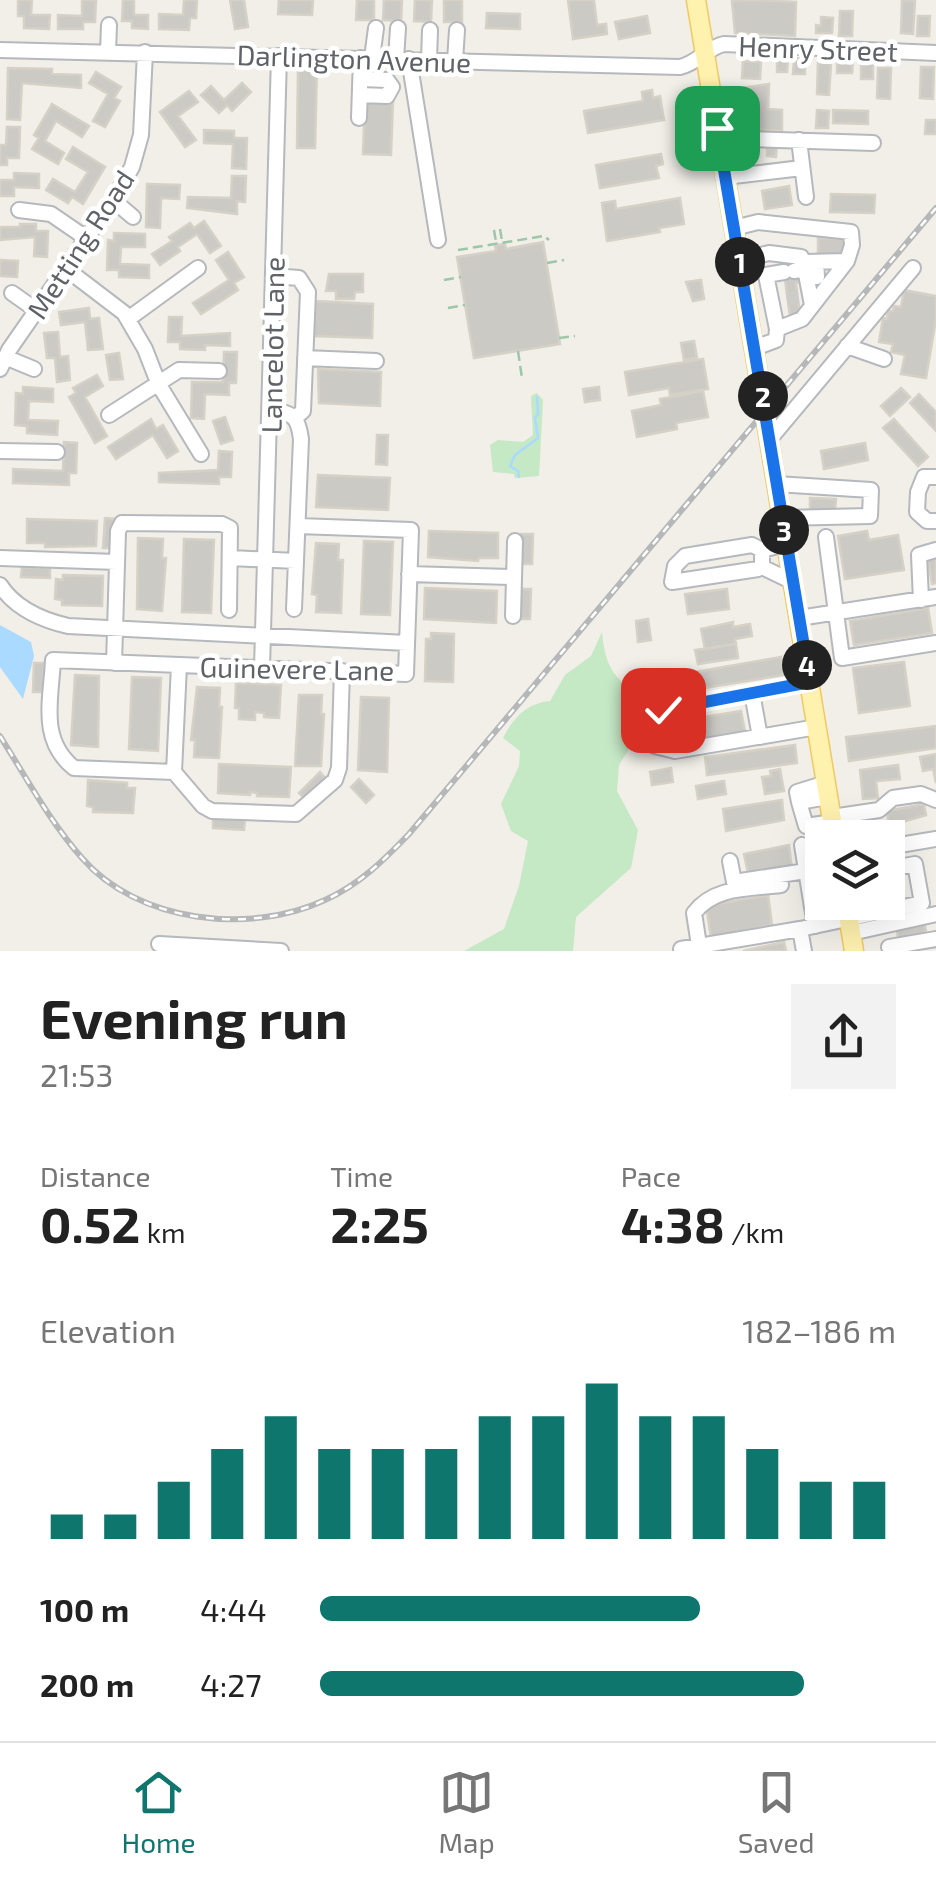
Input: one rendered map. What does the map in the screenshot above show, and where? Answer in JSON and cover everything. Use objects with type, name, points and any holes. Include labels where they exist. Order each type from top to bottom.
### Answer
[{"type":"main road","points":[[696,0],[832,820]]},
{"type":"street","points":[[108,24],[108,52]]},
{"type":"street","points":[[359,118],[360,87],[376,28]]},
{"type":"street","points":[[398,28],[438,240]]},
{"type":"street","points":[[429,60],[430,30]]},
{"type":"street","points":[[455,61],[457,30]]},
{"type":"street","name":"Henry Street","points":[[705,57],[724,44],[936,53]]},
{"type":"street","name":"Darlington Avenue","points":[[0,50],[680,67],[705,57]]},
{"type":"street","name":"Metting Road","points":[[2,363],[113,200],[137,153],[145,52]]},
{"type":"street","name":"Lancelot Lane","points":[[262,668],[279,56]]},
{"type":"street","points":[[719,138],[873,143]]},
{"type":"street","points":[[799,140],[806,196]]},
{"type":"street","points":[[726,177],[802,168]]},
{"type":"street","points":[[113,200],[133,217]]},
{"type":"street","points":[[19,210],[51,214],[86,238]]},
{"type":"street","points":[[734,228],[758,222],[851,232],[847,261],[803,284],[776,340],[754,348]]},
{"type":"street","points":[[763,254],[766,275]]},
{"type":"street","points":[[740,260],[763,254],[801,257],[802,318],[778,329]]},
{"type":"street","points":[[766,275],[803,284],[847,261]]},
{"type":"street","points":[[65,268],[108,298],[128,318],[159,385],[202,454]]},
{"type":"street","points":[[128,318],[198,268]]},
{"type":"street","points":[[769,440],[912,268]]},
{"type":"street","points":[[766,275],[803,284]]},
{"type":"street","points":[[273,276],[295,276],[306,286],[303,411],[296,417]]},
{"type":"street","points":[[12,293],[36,310]]},
{"type":"street","points":[[847,346],[884,359]]},
{"type":"street","points":[[305,358],[376,361]]},
{"type":"street","points":[[2,363],[34,369]]},
{"type":"street","points":[[108,415],[180,370],[219,370]]},
{"type":"street","points":[[270,410],[290,412],[296,417],[301,440],[294,609]]},
{"type":"street","points":[[0,451],[57,452]]},
{"type":"street","points":[[936,476],[924,477],[918,492],[918,512],[927,521],[936,522]]},
{"type":"street","points":[[776,484],[871,490],[870,516],[782,518]]},
{"type":"street","points":[[114,663],[118,531],[122,523],[222,524],[230,528],[229,610]]},
{"type":"street","name":"Guinevere Lane","points":[[174,772],[74,768],[68,764],[50,737],[52,660],[406,674],[411,530],[298,526]]},
{"type":"street","points":[[826,537],[842,658],[936,643]]},
{"type":"street","points":[[513,616],[515,541]]},
{"type":"street","points":[[786,544],[762,550],[752,545],[686,556],[676,566],[672,582],[762,566],[793,582]]},
{"type":"street","points":[[762,550],[762,566]]},
{"type":"street","points":[[799,618],[929,598],[919,556],[936,550]]},
{"type":"street","points":[[0,558],[117,562]]},
{"type":"street","points":[[231,558],[296,561]]},
{"type":"street","points":[[409,574],[514,578]]},
{"type":"street","points":[[0,585],[20,606],[47,622],[68,626],[407,643]]},
{"type":"street","points":[[179,665],[174,772],[212,811],[296,814],[334,780],[339,768],[342,672]]},
{"type":"street","points":[[810,682],[656,714],[652,722],[655,746],[675,751],[817,727]]},
{"type":"street","points":[[752,693],[760,738]]},
{"type":"street","points":[[805,823],[799,790],[827,790]]},
{"type":"street","points":[[850,820],[879,810],[893,798],[921,794],[936,800]]},
{"type":"street","points":[[905,844],[936,839]]},
{"type":"street","points":[[802,845],[805,864]]},
{"type":"street","points":[[730,860],[735,886]]},
{"type":"street","points":[[905,866],[915,864],[922,903],[905,905]]},
{"type":"street","points":[[699,945],[694,913],[703,900],[735,886],[805,871]]},
{"type":"street","points":[[735,886],[784,885],[805,872]]},
{"type":"street","points":[[905,912],[936,916]]},
{"type":"street","points":[[804,951],[808,920]]},
{"type":"street","points":[[882,920],[888,949],[936,939]]},
{"type":"street","points":[[681,948],[718,946],[808,928],[850,926]]},
{"type":"street","points":[[159,944],[280,951]]},
{"type":"path","points":[[497,230],[500,243]]},
{"type":"path","points":[[458,250],[544,236],[549,240]]},
{"type":"path","points":[[547,263],[564,260]]},
{"type":"path","points":[[444,280],[461,277]]},
{"type":"path","points":[[448,308],[465,306]]},
{"type":"path","points":[[559,338],[574,336]]},
{"type":"path","points":[[518,351],[522,378]]},
{"type":"green space","points":[[537,393],[543,400],[539,476],[515,478],[514,474],[493,472],[490,445],[498,440],[523,442],[533,435],[531,396]]},
{"type":"green space","points":[[602,632],[612,669],[637,697],[636,738],[619,765],[617,791],[638,830],[631,868],[576,917],[573,951],[464,951],[504,929],[519,886],[528,841],[511,831],[501,804],[519,766],[520,751],[503,738],[522,713],[550,701],[565,675],[591,656]]},
{"type":"water","points":[[0,625],[31,642],[34,656],[23,699],[0,667]]},
{"type":"building","points":[[18,0],[32,0],[31,15],[50,15],[49,29],[24,28],[24,16],[18,16]]},
{"type":"building","points":[[82,0],[96,0],[95,22],[83,22],[83,29],[58,29],[58,15],[82,16]]},
{"type":"building","points":[[123,0],[134,0],[134,15],[148,15],[148,29],[132,28],[132,21],[122,21]]},
{"type":"building","points":[[184,0],[197,0],[196,18],[190,18],[189,30],[159,29],[159,14],[183,15]]},
{"type":"building","points":[[230,0],[244,0],[248,27],[235,29]]},
{"type":"building","points":[[279,0],[313,0],[312,15],[278,14]]},
{"type":"building","points":[[357,0],[374,0],[374,20],[356,20]]},
{"type":"building","points":[[384,0],[402,0],[401,21],[383,20]]},
{"type":"building","points":[[415,0],[432,0],[431,22],[414,21]]},
{"type":"building","points":[[444,0],[462,0],[462,22],[444,22]]},
{"type":"building","points":[[568,0],[594,0],[597,25],[606,24],[607,34],[573,39]]},
{"type":"building","points":[[902,0],[915,1],[913,34],[901,33]]},
{"type":"building","points":[[732,1],[796,2],[795,36],[735,33]]},
{"type":"building","points":[[840,11],[853,11],[852,36],[839,36]]},
{"type":"building","points":[[487,13],[520,14],[520,29],[486,28]]},
{"type":"building","points":[[647,16],[650,33],[619,39],[615,22]]},
{"type":"building","points":[[918,16],[930,16],[929,36],[917,36]]},
{"type":"building","points":[[821,17],[833,18],[832,33],[816,33]]},
{"type":"building","points":[[777,58],[788,59],[787,72],[777,72]]},
{"type":"building","points":[[794,58],[805,59],[805,74],[793,74]]},
{"type":"building","points":[[837,60],[853,60],[852,73],[837,73]]},
{"type":"building","points":[[861,60],[873,60],[873,79],[861,79]]},
{"type":"building","points":[[743,61],[761,62],[760,79],[742,78]]},
{"type":"building","points":[[818,63],[831,63],[829,95],[817,94]]},
{"type":"building","points":[[306,65],[317,65],[315,148],[297,148],[298,69],[306,69]]},
{"type":"building","points":[[921,67],[934,67],[933,99],[920,98]]},
{"type":"building","points":[[8,68],[52,69],[52,74],[81,75],[81,88],[22,83],[20,120],[7,119]]},
{"type":"building","points":[[878,68],[891,68],[890,99],[877,98]]},
{"type":"building","points":[[96,72],[121,87],[114,98],[120,101],[105,127],[93,121],[108,94],[89,83]]},
{"type":"building","points":[[242,83],[251,92],[232,111],[227,105],[219,113],[201,95],[211,86],[224,100]]},
{"type":"building","points":[[769,84],[768,109],[782,110],[782,131],[749,129],[741,88]]},
{"type":"building","points":[[652,90],[653,98],[660,96],[664,120],[588,133],[584,111],[643,101],[642,92]]},
{"type":"building","points":[[189,91],[198,102],[178,116],[196,140],[185,147],[160,112]]},
{"type":"building","points":[[365,100],[393,100],[391,155],[363,154]]},
{"type":"building","points":[[52,104],[89,126],[82,137],[56,121],[45,141],[64,153],[58,164],[32,149],[39,138],[34,135]]},
{"type":"building","points":[[817,110],[829,111],[828,128],[816,128]]},
{"type":"building","points":[[833,110],[868,111],[868,124],[833,123]]},
{"type":"building","points":[[926,120],[936,120],[936,134],[925,134]]},
{"type":"building","points":[[7,127],[20,127],[19,158],[7,158],[7,165],[0,165],[0,145],[6,145]]},
{"type":"building","points":[[204,130],[234,131],[234,138],[247,138],[246,169],[232,168],[233,144],[204,143]]},
{"type":"building","points":[[767,142],[777,143],[776,157],[767,156]]},
{"type":"building","points":[[73,147],[105,167],[83,204],[72,197],[68,203],[46,190],[53,179],[75,192],[88,172],[66,159]]},
{"type":"building","points":[[661,154],[663,164],[656,166],[659,178],[600,188],[596,165]]},
{"type":"building","points":[[14,173],[39,174],[39,188],[14,187],[14,196],[0,196],[0,180],[14,180]]},
{"type":"building","points":[[232,176],[246,176],[245,202],[237,201],[237,214],[187,208],[188,197],[231,198]]},
{"type":"building","points":[[147,184],[180,185],[179,199],[161,198],[160,228],[146,227]]},
{"type":"building","points":[[789,186],[792,205],[765,209],[762,191]]},
{"type":"building","points":[[831,194],[875,195],[874,213],[830,212]]},
{"type":"building","points":[[680,198],[684,224],[607,241],[602,203],[615,201],[616,209]]},
{"type":"building","points":[[204,221],[221,246],[210,253],[197,234],[160,265],[152,254],[172,241],[169,237],[190,223],[194,228]]},
{"type":"building","points":[[36,224],[36,231],[48,231],[47,257],[34,256],[35,237],[0,240],[0,227]]},
{"type":"building","points":[[114,233],[145,234],[145,247],[121,247],[120,264],[149,265],[149,278],[119,277],[119,270],[107,270],[108,240],[114,241]]},
{"type":"building","points":[[818,238],[845,239],[845,255],[818,254]]},
{"type":"building","points":[[543,242],[560,344],[474,358],[457,257],[496,251],[495,245],[505,244],[506,249]]},
{"type":"building","points":[[228,252],[244,277],[234,283],[238,290],[201,314],[193,303],[229,280],[216,260]]},
{"type":"building","points":[[0,260],[18,261],[17,277],[0,276]]},
{"type":"building","points":[[792,263],[794,277],[800,276],[801,282],[796,283],[800,316],[790,317],[783,264]]},
{"type":"building","points":[[329,274],[363,274],[363,292],[355,292],[354,299],[336,299],[336,291],[326,291]]},
{"type":"building","points":[[701,280],[704,299],[693,301],[686,282]]},
{"type":"building","points":[[904,290],[936,296],[926,378],[901,374],[905,355],[891,352],[893,344],[879,342],[883,318],[887,319],[894,306],[901,307]]},
{"type":"building","points":[[316,301],[373,304],[372,338],[313,336]]},
{"type":"building","points":[[89,308],[90,319],[99,318],[103,349],[88,350],[85,322],[61,325],[59,312]]},
{"type":"building","points":[[169,317],[182,317],[181,336],[230,333],[230,346],[180,349],[180,342],[168,342]]},
{"type":"building","points":[[58,332],[60,357],[68,356],[70,380],[57,382],[55,358],[47,358],[44,333]]},
{"type":"building","points":[[694,341],[697,358],[684,360],[681,343]]},
{"type":"building","points":[[224,352],[237,352],[236,383],[229,383],[229,395],[205,394],[204,419],[191,418],[192,382],[223,382]]},
{"type":"building","points":[[119,353],[123,379],[110,380],[106,355]]},
{"type":"building","points":[[703,359],[708,389],[670,395],[669,388],[629,395],[625,372]]},
{"type":"building","points":[[318,369],[381,372],[380,406],[319,403]]},
{"type":"building","points":[[97,375],[103,386],[85,397],[107,436],[95,443],[69,397],[76,393],[73,388]]},
{"type":"building","points":[[23,387],[53,389],[53,402],[29,401],[28,420],[58,421],[57,435],[27,433],[27,426],[15,425],[16,393],[23,394]]},
{"type":"building","points":[[599,387],[600,400],[585,402],[583,389]]},
{"type":"building","points":[[901,388],[910,397],[890,416],[881,406]]},
{"type":"building","points":[[703,391],[708,417],[676,423],[677,429],[637,437],[632,411],[661,405],[660,399]]},
{"type":"building","points":[[919,394],[936,412],[936,431],[910,403]]},
{"type":"building","points":[[225,417],[233,440],[221,444],[213,421]]},
{"type":"building","points":[[151,419],[156,429],[163,425],[178,451],[167,458],[153,435],[116,459],[108,447]]},
{"type":"building","points":[[894,419],[928,457],[918,466],[883,428]]},
{"type":"building","points":[[377,435],[388,435],[387,465],[376,464]]},
{"type":"building","points":[[64,442],[77,443],[76,473],[69,473],[69,485],[13,483],[13,469],[63,471]]},
{"type":"building","points":[[865,443],[868,460],[824,469],[821,451]]},
{"type":"building","points":[[219,451],[232,452],[231,477],[219,477],[219,484],[159,482],[159,473],[218,470]]},
{"type":"building","points":[[318,475],[390,478],[388,510],[316,507]]},
{"type":"building","points":[[810,498],[836,499],[835,512],[810,511]]},
{"type":"building","points":[[105,518],[116,519],[115,548],[103,548]]},
{"type":"building","points":[[27,519],[97,521],[96,546],[45,547],[45,543],[27,543]]},
{"type":"building","points":[[429,531],[498,533],[498,558],[478,561],[428,557]]},
{"type":"building","points":[[867,531],[869,540],[898,535],[904,570],[845,579],[838,536]]},
{"type":"building","points":[[521,534],[533,534],[532,564],[520,564]]},
{"type":"building","points":[[138,538],[163,539],[162,558],[166,558],[162,611],[137,609]]},
{"type":"building","points":[[184,539],[214,540],[211,613],[182,612]]},
{"type":"building","points":[[364,541],[393,542],[390,615],[361,614]]},
{"type":"building","points":[[316,543],[339,544],[338,560],[343,560],[341,613],[316,612],[317,595],[312,594]]},
{"type":"building","points":[[936,559],[936,583],[932,584],[928,560]]},
{"type":"building","points":[[22,567],[50,568],[50,578],[21,577]]},
{"type":"building","points":[[63,575],[103,576],[102,606],[62,605],[62,600],[55,599],[56,579],[63,580]]},
{"type":"building","points":[[425,588],[497,591],[496,623],[424,619]]},
{"type":"building","points":[[519,589],[531,589],[530,619],[518,619]]},
{"type":"building","points":[[727,589],[729,609],[688,614],[685,594]]},
{"type":"building","points":[[928,608],[932,633],[854,645],[850,621]]},
{"type":"building","points":[[648,619],[651,640],[638,642],[636,621]]},
{"type":"building","points":[[733,622],[733,627],[750,624],[752,636],[735,639],[736,644],[705,649],[701,629]]},
{"type":"building","points":[[431,633],[454,634],[453,682],[425,681],[426,639],[431,639]]},
{"type":"building","points":[[736,644],[738,658],[698,664],[695,650]]},
{"type":"building","points":[[781,657],[784,675],[692,690],[689,673]]},
{"type":"building","points":[[904,662],[910,706],[859,713],[853,668]]},
{"type":"building","points":[[34,663],[44,663],[43,692],[33,692]]},
{"type":"building","points":[[75,675],[99,676],[98,747],[71,745]]},
{"type":"building","points":[[132,677],[161,678],[158,751],[129,749]]},
{"type":"building","points":[[236,683],[281,685],[279,718],[255,712],[255,720],[239,719],[239,708],[235,708]]},
{"type":"building","points":[[673,684],[675,697],[657,700],[654,687]]},
{"type":"building","points":[[197,687],[220,688],[219,758],[194,757],[195,740],[191,740]]},
{"type":"building","points":[[299,695],[322,695],[321,766],[295,766]]},
{"type":"building","points":[[361,697],[389,698],[387,772],[358,770]]},
{"type":"building","points":[[741,711],[746,736],[671,749],[667,723]]},
{"type":"building","points":[[936,726],[936,748],[849,761],[846,737]]},
{"type":"building","points":[[795,745],[797,763],[707,775],[705,757]]},
{"type":"building","points":[[936,754],[936,783],[933,769],[923,771],[920,757]]},
{"type":"building","points":[[219,764],[291,767],[289,797],[218,793]]},
{"type":"building","points":[[898,765],[900,779],[876,781],[878,798],[863,799],[860,770]]},
{"type":"building","points":[[671,768],[673,782],[652,785],[650,772]]},
{"type":"building","points":[[780,769],[784,791],[765,794],[762,777]]},
{"type":"building","points":[[320,772],[327,780],[306,800],[299,793]]},
{"type":"building","points":[[359,779],[374,795],[366,803],[351,787]]},
{"type":"building","points":[[88,780],[127,783],[127,788],[135,788],[133,813],[93,812],[93,807],[87,806]]},
{"type":"building","points":[[724,781],[726,794],[698,799],[696,786]]},
{"type":"building","points":[[782,800],[784,820],[726,831],[723,809]]},
{"type":"building","points":[[924,804],[926,815],[905,821],[888,820],[887,811]]},
{"type":"building","points":[[213,817],[245,819],[244,830],[213,828]]},
{"type":"building","points":[[789,845],[792,870],[749,878],[744,854]]},
{"type":"building","points":[[768,895],[772,925],[711,937],[706,906]]},
{"type":"building","points":[[924,921],[927,937],[899,942],[896,926]]},
{"type":"building","points":[[784,942],[786,951],[743,951]]},
{"type":"waterway","points":[[519,477],[518,471],[510,466],[515,455],[538,438],[537,397]]},
{"type":"tunnel","points":[[787,299],[798,297]]},
{"type":"railway","points":[[0,736],[70,844],[105,880],[133,897],[164,909],[230,919],[295,911],[337,894],[370,871],[409,834],[936,208]]},
{"type":"route","points":[[663,710],[810,682],[717,128]]}]
